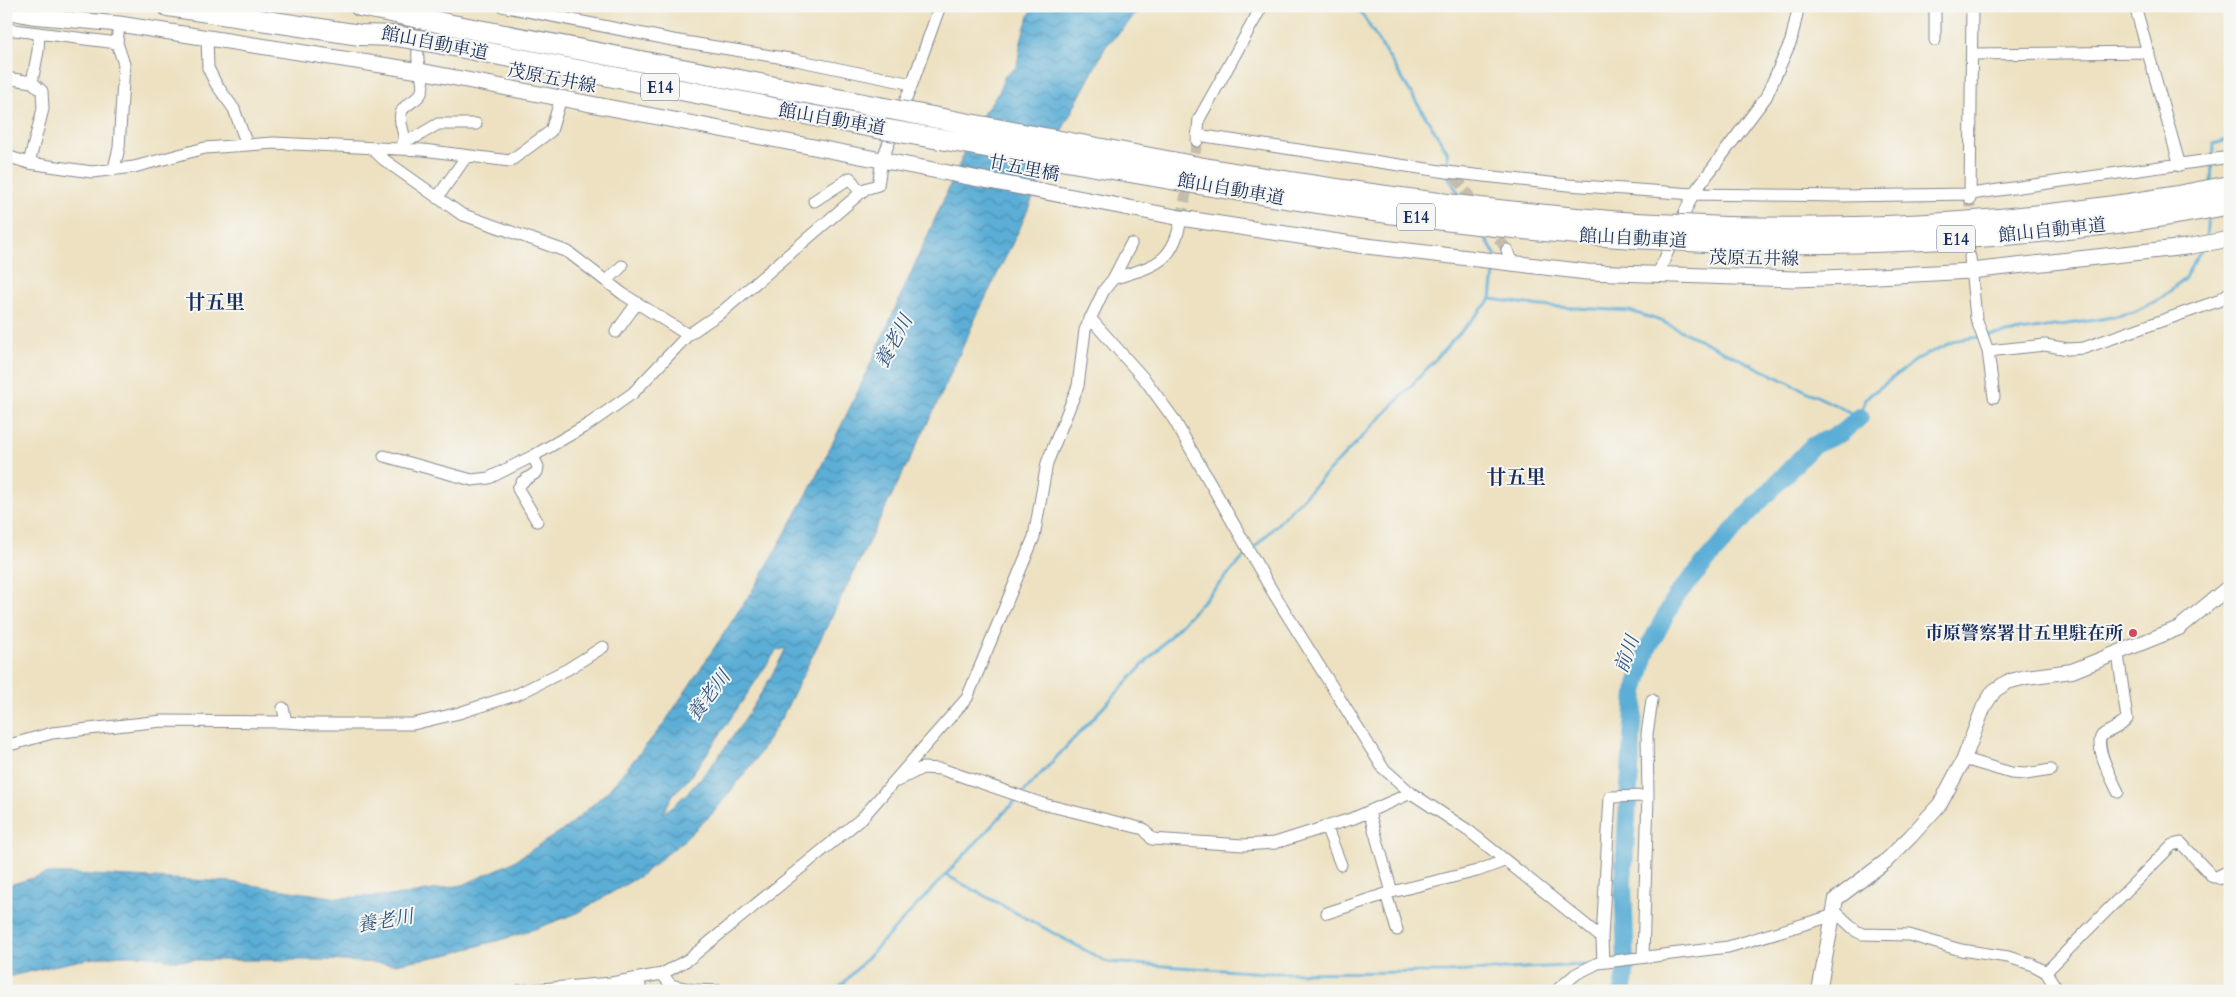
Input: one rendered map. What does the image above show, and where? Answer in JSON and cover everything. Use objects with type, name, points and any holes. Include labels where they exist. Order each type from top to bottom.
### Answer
[{"type":"highway","points":[[168,6],[360,35],[396,36]]},
{"type":"highway","name":"館山自動車道","points":[[244,6],[877,128],[1201,176]]},
{"type":"highway","name":"館山自動車道","points":[[360,6],[879,107],[1201,176],[1411,217],[1564,234],[1635,231],[1725,235],[1845,244],[1986,237],[2058,230],[2185,204],[2230,186]]},
{"type":"highway","name":"館山自動車道","points":[[2185,204],[2230,204]]},
{"type":"main road","name":"茂原五井線","points":[[6,11],[31,16],[120,24],[206,36],[420,72],[882,160]]},
{"type":"main road","name":"廿五里橋","points":[[882,160],[1159,213]]},
{"type":"main road","name":"茂原五井線","points":[[1159,213],[1358,245],[1509,257],[1587,272],[1795,279],[2186,247],[2229,239]]},
{"type":"street","points":[[401,145],[400,114],[404,108],[417,99],[422,93],[423,88],[417,58],[425,6]]},
{"type":"street","points":[[502,6],[673,40],[796,60],[912,84]]},
{"type":"street","points":[[384,456],[472,480],[489,478],[533,456],[589,424],[633,394],[688,335],[723,311],[860,192],[878,185],[882,160],[940,6]]},
{"type":"street","points":[[1262,6],[1199,120],[1197,139],[1455,175],[1692,194],[1971,198],[2224,158]]},
{"type":"street","points":[[1935,6],[1935,40]]},
{"type":"street","points":[[1971,198],[1972,6]]},
{"type":"street","points":[[2135,6],[2180,166]]},
{"type":"street","points":[[1658,274],[1692,194],[1766,97],[1791,41],[1797,14]]},
{"type":"street","points":[[114,168],[119,148],[124,64],[116,43],[120,24]]},
{"type":"street","points":[[6,29],[116,43]]},
{"type":"street","points":[[32,82],[38,51],[39,33]]},
{"type":"street","points":[[206,36],[208,68],[216,84],[234,109],[247,145]]},
{"type":"street","points":[[1973,54],[2149,52]]},
{"type":"street","points":[[6,78],[32,82],[42,91],[43,108],[29,163]]},
{"type":"street","points":[[6,156],[29,163],[92,172],[134,167],[205,148],[284,144],[372,148],[401,145],[466,157],[510,161],[551,131],[561,98]]},
{"type":"street","points":[[401,145],[438,124],[476,124]]},
{"type":"street","points":[[372,148],[383,159],[461,214],[568,252],[637,303],[688,335]]},
{"type":"street","points":[[437,198],[466,157]]},
{"type":"street","points":[[814,200],[850,178],[860,192]]},
{"type":"street","points":[[1113,279],[1155,266],[1162,260],[1170,252],[1181,218]]},
{"type":"street","points":[[615,991],[668,982],[689,959],[716,939],[862,818],[893,783],[900,772],[964,703],[988,650],[1034,537],[1048,463],[1078,386],[1083,346],[1090,318],[1131,244]]},
{"type":"street","points":[[1970,264],[1976,318],[1988,351],[1994,397]]},
{"type":"street","points":[[607,281],[622,266]]},
{"type":"street","points":[[1988,351],[2045,345],[2068,349],[2084,348],[2218,301],[2230,292]]},
{"type":"street","points":[[616,332],[637,303]]},
{"type":"street","points":[[1090,318],[1146,381],[1173,418],[1271,589],[1383,768],[1411,794],[1469,831],[1602,938]]},
{"type":"street","points":[[533,456],[538,466],[537,472],[522,482],[518,489],[537,521]]},
{"type":"street","points":[[1819,991],[1836,899],[1885,862],[1940,804],[1964,759],[1984,706],[1994,691],[2007,682],[2026,677],[2072,671],[2180,628],[2230,586]]},
{"type":"street","points":[[6,746],[52,733],[162,721],[400,725],[458,713],[518,694],[568,669],[602,647]]},
{"type":"street","points":[[2118,654],[2127,719],[2124,724],[2101,735],[2099,739],[2100,750],[2118,792]]},
{"type":"street","points":[[1643,956],[1648,796],[1647,734],[1652,700]]},
{"type":"street","points":[[283,708],[286,722]]},
{"type":"street","points":[[1964,759],[2011,774],[2051,770]]},
{"type":"street","points":[[893,783],[922,768],[941,768],[1043,804],[1144,828],[1152,839],[1244,845],[1275,843],[1369,812],[1411,794]]},
{"type":"street","points":[[1603,962],[1602,938],[1610,797],[1644,796]]},
{"type":"street","points":[[1369,812],[1397,930]]},
{"type":"street","points":[[1326,826],[1341,865]]},
{"type":"street","points":[[2046,972],[2172,845],[2181,843],[2213,877],[2225,875]]},
{"type":"street","points":[[1327,913],[1389,893],[1477,871],[1504,861]]},
{"type":"street","points":[[1556,991],[1584,969],[1603,962],[1728,947],[1838,914],[1856,931],[1862,934],[1916,936],[1961,950],[2008,957],[2031,964],[2046,972],[2058,991]]},
{"type":"street","points":[[518,991],[611,983],[668,982],[694,990],[720,991]]},
{"type":"water","name":"養老川","points":[[1034,6],[1141,6],[1124,28],[1106,46],[1063,128],[1019,230],[977,315],[938,402],[783,715],[756,759],[713,813],[683,841],[640,876],[575,914],[521,934],[446,955],[394,964],[327,960],[169,960],[151,956],[110,956],[66,963],[6,977],[6,886],[46,874],[71,874],[231,882],[338,898],[403,895],[463,885],[511,863],[566,828],[608,791],[663,725],[758,582],[810,489],[863,381],[979,120],[1000,90],[1004,77],[1017,67],[1022,35]],"holes":[[[786,648],[749,713],[714,762],[679,801],[663,813],[674,793],[687,781],[708,752],[776,651]]]},
{"type":"waterway","points":[[1357,6],[1447,151],[1448,169]]},
{"type":"waterway","points":[[2213,156],[2214,144],[2230,139]]},
{"type":"waterway","points":[[2211,183],[2212,162]]},
{"type":"waterway","points":[[1448,176],[1461,198]]},
{"type":"waterway","points":[[2206,238],[2208,214]]},
{"type":"waterway","points":[[1481,231],[1496,256]]},
{"type":"waterway","points":[[1986,336],[2102,319],[2134,312],[2162,298],[2184,279],[2201,250]]},
{"type":"waterway","points":[[1252,550],[1397,401],[1491,299],[1495,264]]},
{"type":"waterway","points":[[1491,299],[1541,306],[1630,311],[1661,321],[1860,417],[1866,398],[1919,358],[1957,340],[1980,337]]},
{"type":"waterway","name":"前川","points":[[1623,991],[1626,963],[1623,883],[1635,692],[1647,650],[1676,596],[1744,518],[1812,446],[1841,433],[1860,417]]},
{"type":"waterway","points":[[1022,794],[1247,554]]},
{"type":"waterway","points":[[836,991],[1018,798]]},
{"type":"waterway","points":[[946,875],[1107,962],[1265,973],[1448,972],[1585,965]]},
{"type":"tunnel","points":[[1181,218],[1197,143]]},
{"type":"tunnel","points":[[1456,177],[1477,208]]},
{"type":"tunnel","points":[[1970,201],[1970,257]]},
{"type":"tunnel","points":[[1489,225],[1507,250]]},
{"type":"place","name":"市原警察署廿五里駐在所","points":[[2133,633]]},
{"type":"district","name":"廿五里","points":[[215,302]]},
{"type":"district","name":"廿五里","points":[[1516,477]]}]
